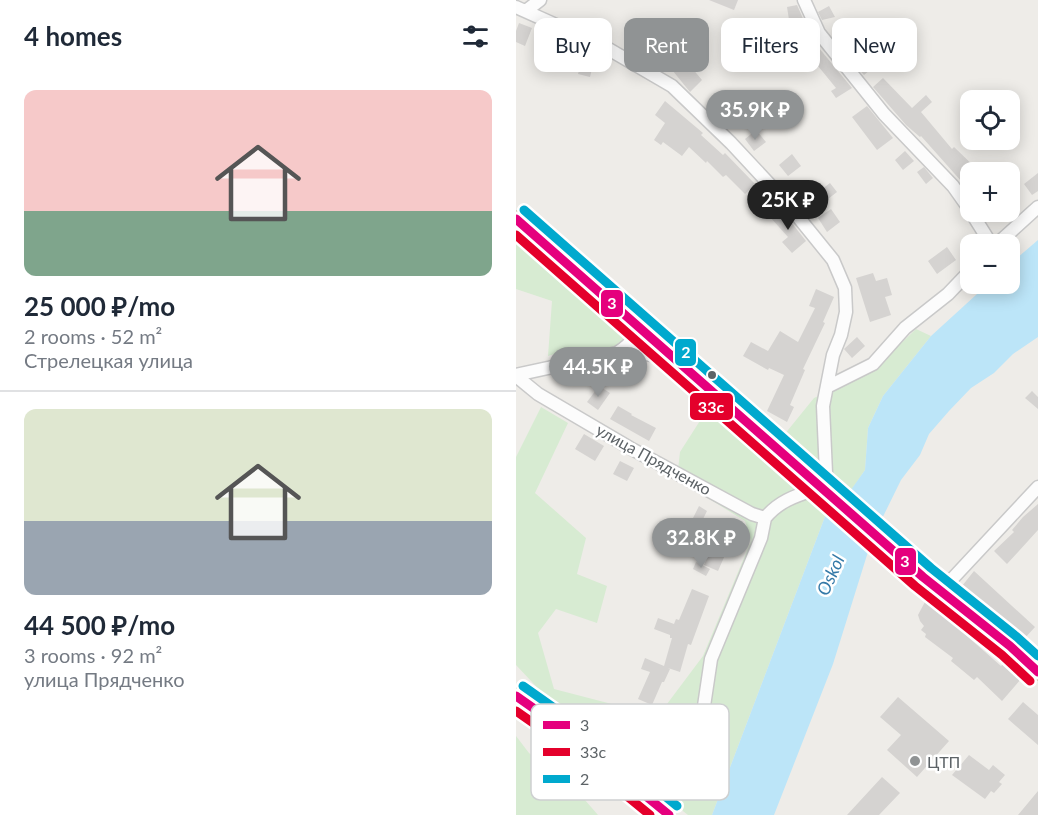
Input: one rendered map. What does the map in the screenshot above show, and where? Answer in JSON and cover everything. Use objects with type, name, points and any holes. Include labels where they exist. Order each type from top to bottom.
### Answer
[{"type":"main road","name":"улица Прядченко","points":[[516,219],[923,577],[1038,672]]},
{"type":"main road","points":[[516,696],[531,707]]},
{"type":"main road","points":[[650,800],[669,815]]},
{"type":"street","points":[[522,8],[540,0]]},
{"type":"street","points":[[804,0],[819,33],[884,114],[960,196]]},
{"type":"street","points":[[522,8],[605,47],[672,86],[731,143],[809,230],[832,261],[845,288],[846,312],[833,356],[823,415],[826,473],[816,489],[791,497],[773,507],[765,518],[761,538],[711,659],[704,704]]},
{"type":"street","points":[[1008,234],[1038,207]]},
{"type":"street","points":[[827,387],[873,364],[905,328],[948,294],[960,281]]},
{"type":"street","points":[[617,353],[628,346],[633,338],[633,328],[626,314]]},
{"type":"street","name":"улица Прядченко","points":[[516,376],[617,353],[659,356],[685,366]]},
{"type":"street","name":"улица Прядченко","points":[[516,376],[538,394],[630,448],[752,514],[765,518]]},
{"type":"street","points":[[941,591],[1038,487]]},
{"type":"street","points":[[658,815],[672,800]]},
{"type":"green space","points":[[516,231],[623,323],[629,336],[612,348],[561,357],[561,352],[548,356],[552,301],[516,289]]},
{"type":"green space","points":[[916,329],[931,336],[883,396],[868,428],[865,470],[848,495],[784,435],[814,398],[871,372]]},
{"type":"green space","points":[[541,407],[568,423],[535,493],[586,538],[577,574],[607,586],[597,623],[556,609],[538,633],[554,689],[612,704],[554,704],[516,665],[516,457]]},
{"type":"green space","points":[[703,416],[720,421],[826,514],[729,770],[729,704],[667,704],[703,656],[751,541],[745,521],[677,479],[680,452]]},
{"type":"green space","points":[[516,736],[531,755],[531,800],[585,800],[598,815],[516,815]]},
{"type":"green space","points":[[669,800],[718,800],[712,815],[688,815]]},
{"type":"water","name":"Oskol","points":[[1038,240],[1038,337],[1013,354],[994,373],[971,388],[929,434],[920,455],[901,480],[872,539],[833,664],[774,815],[712,815],[718,800],[729,800],[729,770],[826,514],[848,494],[865,470],[868,428],[883,396],[931,336],[977,294],[1020,294],[1020,255]]},
{"type":"building","points":[[709,0],[738,0],[734,10]]},
{"type":"building","points":[[797,5],[803,18],[789,18],[787,7]]},
{"type":"building","points":[[829,6],[835,17],[822,20],[818,12]]},
{"type":"building","points":[[519,23],[532,28],[525,46],[516,42]]},
{"type":"building","points":[[820,49],[832,64],[832,72],[839,72],[852,88],[836,98],[831,91],[836,88],[820,68]]},
{"type":"building","points":[[579,72],[591,72],[590,77],[578,74]]},
{"type":"building","points":[[674,72],[695,72],[702,80],[690,92]]},
{"type":"building","points":[[883,78],[912,108],[926,95],[932,102],[921,112],[952,149],[954,147],[970,162],[960,162],[960,180],[921,136],[906,125],[873,87]]},
{"type":"building","points":[[665,101],[703,133],[701,135],[723,155],[725,153],[755,184],[745,194],[726,175],[723,177],[689,147],[682,156],[663,142],[661,145],[654,140],[665,123],[655,115]]},
{"type":"building","points":[[867,106],[893,138],[877,150],[852,117]]},
{"type":"building","points":[[756,130],[766,142],[754,151],[745,139]]},
{"type":"building","points":[[905,151],[914,161],[903,170],[895,160]]},
{"type":"building","points":[[792,154],[801,166],[788,176],[779,165]]},
{"type":"building","points":[[924,167],[933,178],[926,184],[917,172]]},
{"type":"building","points":[[1038,173],[1038,191],[1032,195],[1024,184]]},
{"type":"building","points":[[830,183],[837,192],[828,199],[821,190]]},
{"type":"building","points":[[780,208],[806,241],[792,253],[782,242],[788,237],[770,217]]},
{"type":"building","points":[[831,209],[840,222],[827,232],[818,218]]},
{"type":"building","points":[[947,247],[956,260],[937,274],[928,261]]},
{"type":"building","points":[[873,273],[876,281],[887,278],[892,295],[885,297],[891,315],[870,322],[856,278]]},
{"type":"building","points":[[816,289],[834,297],[823,322],[825,323],[803,369],[805,370],[790,405],[794,407],[787,422],[767,411],[784,375],[769,368],[768,370],[743,356],[751,342],[768,351],[780,331],[798,342],[815,308],[809,306]]},
{"type":"building","points":[[857,337],[865,346],[852,358],[844,349]]},
{"type":"building","points":[[599,386],[610,393],[598,410],[587,402]]},
{"type":"building","points":[[1032,391],[1038,397],[1038,409],[1025,398]]},
{"type":"building","points":[[618,406],[656,428],[649,441],[610,419]]},
{"type":"building","points":[[584,434],[604,446],[595,461],[575,449]]},
{"type":"building","points":[[620,461],[634,468],[627,481],[613,474]]},
{"type":"building","points":[[1038,504],[1038,530],[1007,564],[994,551],[1014,532],[1012,530],[1023,517]]},
{"type":"building","points":[[699,506],[707,511],[701,523],[693,518]]},
{"type":"building","points":[[720,522],[736,530],[718,571],[704,565],[712,547],[709,546]]},
{"type":"building","points":[[696,562],[710,569],[706,576],[693,569]]},
{"type":"building","points":[[974,571],[1035,627],[1024,639],[962,586]]},
{"type":"building","points":[[692,589],[709,596],[691,645],[688,644],[680,672],[668,668],[670,669],[652,704],[638,699],[650,672],[641,669],[645,658],[664,666],[672,638],[654,629],[658,618],[674,624],[676,619],[679,620]]},
{"type":"building","points":[[926,600],[1001,666],[1004,663],[1021,679],[1002,701],[977,677],[974,680],[951,661],[953,658],[925,637],[926,634],[921,630],[924,626],[918,615]]},
{"type":"building","points":[[898,697],[949,741],[917,777],[887,750],[901,735],[880,717]]},
{"type":"building","points":[[1023,702],[1038,715],[1038,745],[1008,719]]},
{"type":"building","points":[[969,755],[989,770],[993,765],[1005,775],[999,782],[1002,784],[994,793],[991,791],[985,799],[952,775]]},
{"type":"building","points":[[882,777],[900,793],[879,815],[847,815]]},
{"type":"building","points":[[1038,791],[1038,815],[1018,815]]},
{"type":"transit line","name":"2","points":[[524,210],[931,568],[1038,656]]},
{"type":"transit line","name":"3","points":[[516,219],[923,577],[1010,646],[1038,672]]},
{"type":"transit line","name":"33с","points":[[516,235],[915,586],[1002,655],[1030,681]]},
{"type":"transit line","name":"2","points":[[523,686],[548,704]]},
{"type":"transit line","name":"3","points":[[516,696],[531,707]]},
{"type":"transit line","name":"33с","points":[[516,711],[531,722]]},
{"type":"transit line","name":"33с","points":[[632,800],[650,815]]},
{"type":"transit line","name":"3","points":[[651,800],[669,815]]},
{"type":"transit line","name":"2","points":[[670,800],[677,806]]},
{"type":"place","name":"ЦТП","points":[[915,761]]}]
